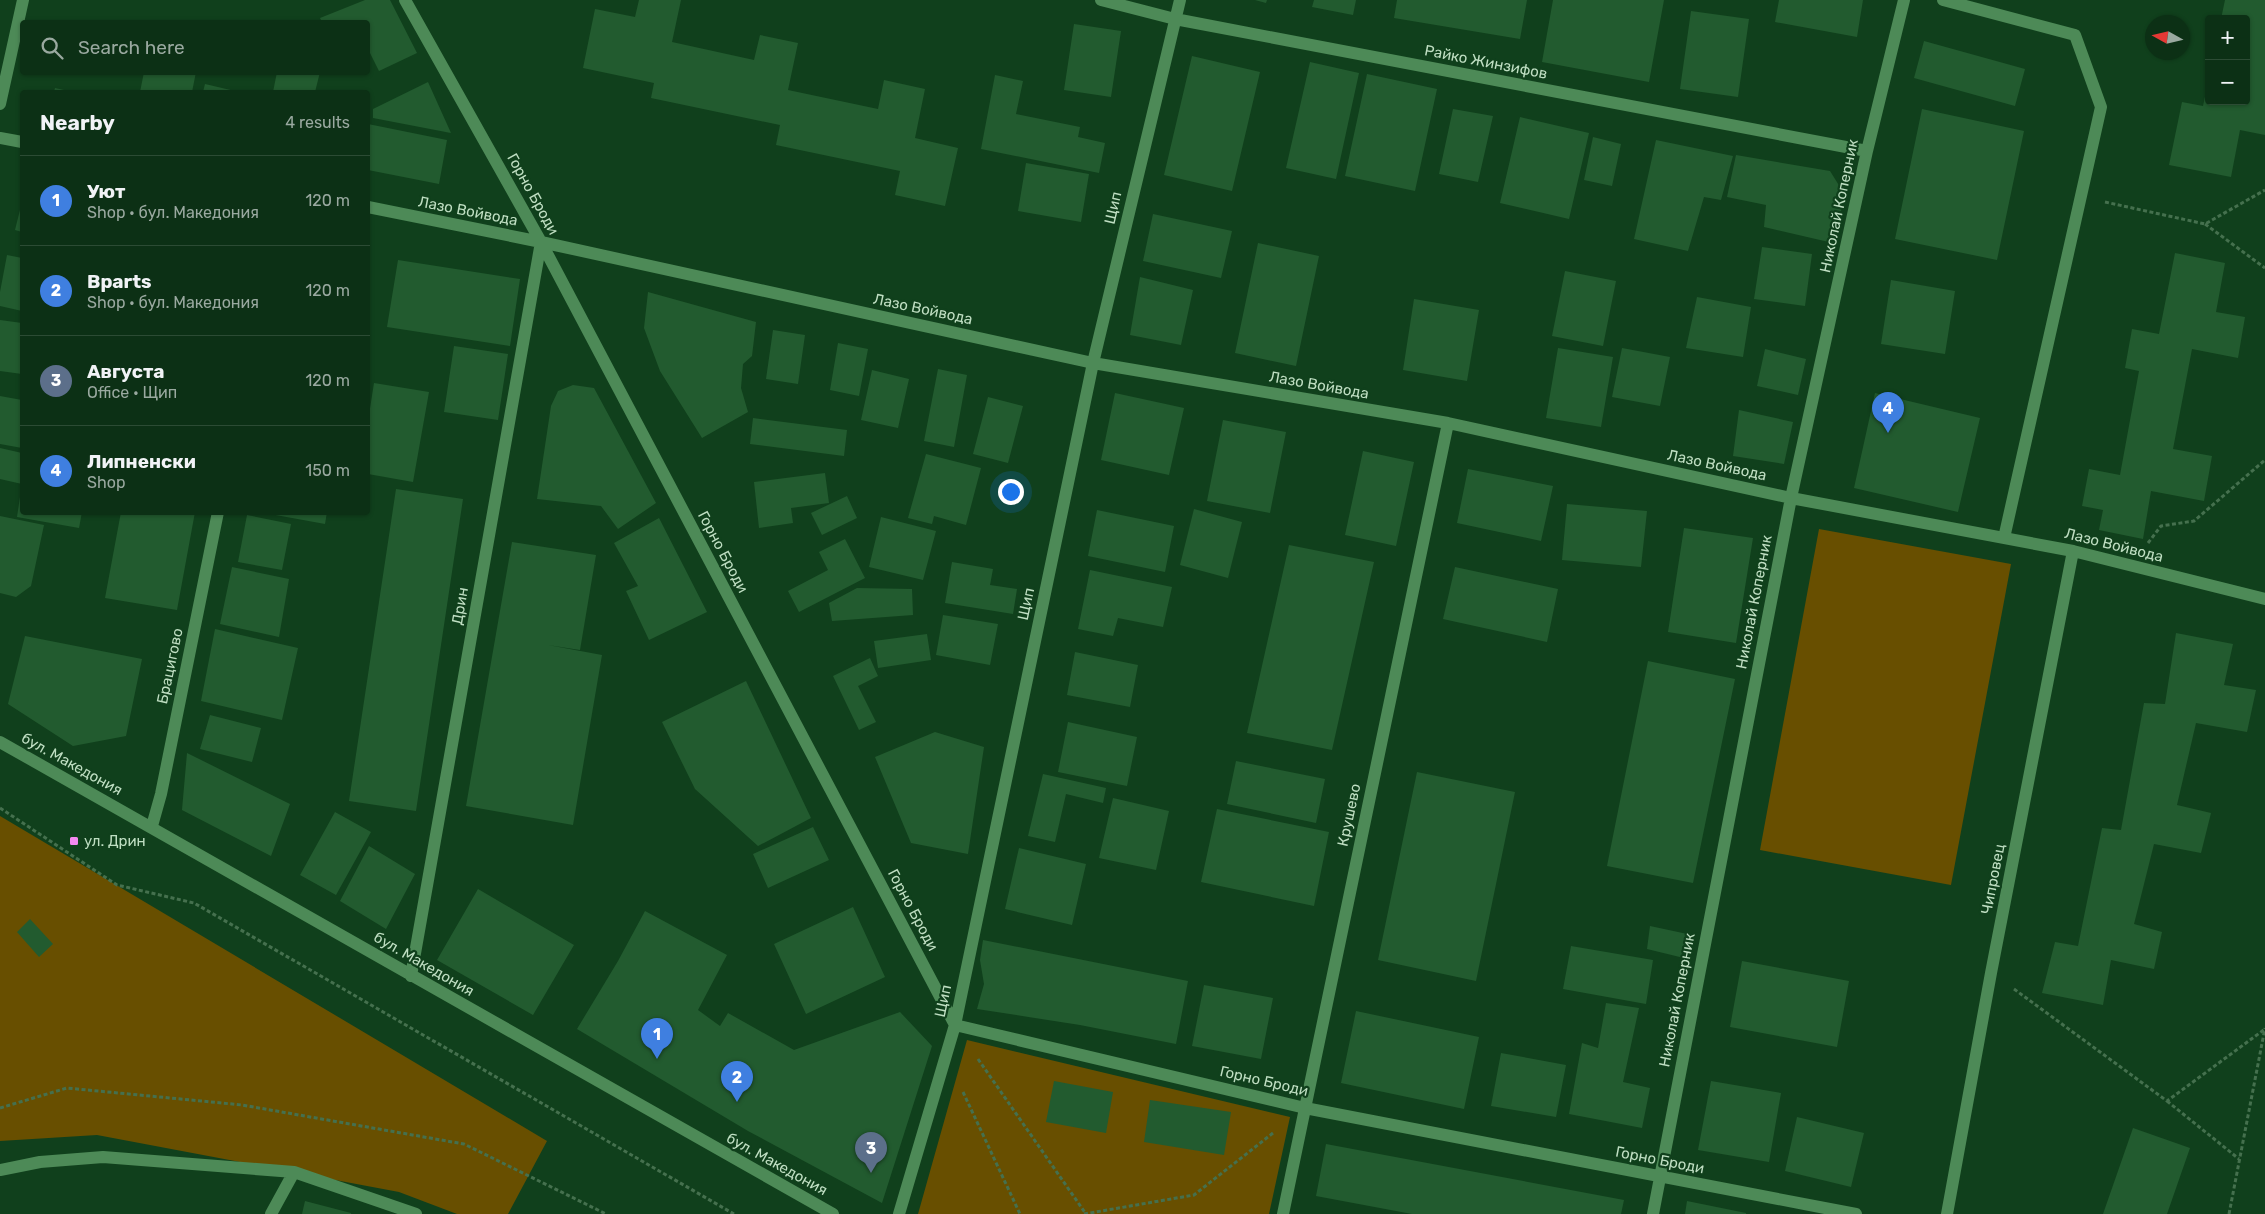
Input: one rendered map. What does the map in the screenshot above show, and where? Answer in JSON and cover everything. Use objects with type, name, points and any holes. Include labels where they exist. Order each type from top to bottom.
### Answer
[{"type":"street","points":[[0,104],[23,0]]},
{"type":"street","name":"Горно Броди","points":[[405,0],[541,242],[955,1025],[1305,1108],[1856,1214]]},
{"type":"street","name":"Райко Жинзифов","points":[[1101,0],[1175,19],[1867,151]]},
{"type":"street","name":"Щип","points":[[900,1214],[955,1025],[1093,363],[1180,0]]},
{"type":"street","name":"Николай Коперник","points":[[1653,1214],[1791,498],[1867,151],[1904,0]]},
{"type":"street","points":[[1943,0],[2075,35],[2101,107],[2004,538]]},
{"type":"street","points":[[0,138],[20,142]]},
{"type":"street","name":"Лазо Войвода","points":[[370,207],[541,242],[1093,363],[1448,423],[1791,498],[2073,551],[2265,599]]},
{"type":"street","name":"Дрин","points":[[411,976],[541,242]]},
{"type":"street","name":"Крушево","points":[[1283,1214],[1448,423]]},
{"type":"street","name":"Брацигово","points":[[152,826],[161,794],[217,515]]},
{"type":"street","name":"Чипровец","points":[[1947,1214],[1991,972],[2073,551]]},
{"type":"street","name":"бул. Македония","points":[[0,742],[152,826],[411,976],[834,1214]]},
{"type":"street","points":[[0,1170],[40,1162],[103,1157],[294,1172],[416,1214]]},
{"type":"street","points":[[271,1214],[294,1172]]},
{"type":"path","points":[[2205,224],[2265,190]]},
{"type":"path","points":[[2080,196],[2205,224],[2265,268]]},
{"type":"path","points":[[2130,565],[2161,526],[2194,521],[2265,460]]},
{"type":"path","points":[[0,808],[117,885],[194,903],[734,1214]]},
{"type":"path","points":[[1991,972],[2167,1100],[2240,1159]]},
{"type":"path","points":[[955,1025],[1085,1214],[1194,1195],[1305,1108]]},
{"type":"path","points":[[2167,1100],[2265,1028]]},
{"type":"path","points":[[2229,1214],[2265,1028]]},
{"type":"path","points":[[946,1056],[1020,1214]]},
{"type":"path","points":[[0,1108],[67,1088],[262,1108],[464,1144],[606,1214]]},
{"type":"shaded area","points":[[1819,529],[2011,564],[1951,885],[1760,850]]},
{"type":"shaded area","points":[[0,816],[547,1141],[508,1214],[457,1214],[399,1192],[97,1135],[0,1141]]},
{"type":"shaded area","points":[[967,1040],[1290,1117],[1269,1214],[918,1214]]},
{"type":"building","points":[[365,0],[390,0],[417,53],[379,71],[370,53],[370,20],[321,20],[320,18]]},
{"type":"building","points":[[639,0],[681,0],[672,42],[754,60],[760,35],[798,43],[788,90],[878,109],[884,80],[925,89],[915,138],[958,148],[945,206],[895,195],[900,171],[776,145],[780,125],[651,98],[654,83],[583,68],[595,9],[635,17]]},
{"type":"building","points":[[1255,0],[1267,0],[1266,3]]},
{"type":"building","points":[[1314,0],[1356,0],[1353,15],[1312,7]]},
{"type":"building","points":[[1397,0],[1527,0],[1520,39],[1394,18]]},
{"type":"building","points":[[1553,0],[1664,0],[1649,82],[1542,62]]},
{"type":"building","points":[[1779,0],[1863,0],[1857,37],[1775,22]]},
{"type":"building","points":[[2225,0],[2265,0],[2265,135],[2240,130],[2231,177],[2169,165],[2182,102],[2203,106],[2205,96],[2205,105],[2250,105],[2250,15],[2222,15]]},
{"type":"building","points":[[1691,11],[1749,19],[1738,97],[1680,89]]},
{"type":"building","points":[[1074,24],[1121,31],[1111,97],[1064,90]]},
{"type":"building","points":[[1924,41],[2025,69],[2015,106],[1914,78]]},
{"type":"building","points":[[1192,56],[1260,72],[1232,191],[1164,175]]},
{"type":"building","points":[[1310,62],[1359,73],[1336,179],[1286,168]]},
{"type":"building","points":[[1367,74],[1437,89],[1415,191],[1345,176]]},
{"type":"building","points":[[143,75],[195,75],[192,90],[140,90]]},
{"type":"building","points":[[276,75],[319,75],[316,90],[273,90]]},
{"type":"building","points":[[995,75],[1023,81],[1016,114],[1080,127],[1078,137],[1105,143],[1099,173],[981,149]]},
{"type":"building","points":[[428,82],[451,133],[373,118],[373,109]]},
{"type":"building","points":[[205,84],[230,90],[204,90]]},
{"type":"building","points":[[1453,109],[1493,116],[1478,182],[1439,174]]},
{"type":"building","points":[[1922,109],[2024,131],[1997,260],[1895,239]]},
{"type":"building","points":[[1520,117],[1589,133],[1569,219],[1500,203]]},
{"type":"building","points":[[370,124],[447,140],[439,184],[370,170]]},
{"type":"building","points":[[1593,137],[1621,144],[1612,186],[1584,180]]},
{"type":"building","points":[[1656,140],[1733,156],[1721,200],[1704,197],[1688,251],[1634,239]]},
{"type":"building","points":[[1736,155],[1830,171],[1845,195],[1833,243],[1764,227],[1766,205],[1727,197]]},
{"type":"building","points":[[1026,163],[1089,174],[1081,222],[1018,211]]},
{"type":"building","points":[[20,210],[20,231],[15,230]]},
{"type":"building","points":[[1153,214],[1232,231],[1221,278],[1143,261]]},
{"type":"building","points":[[1258,243],[1319,256],[1296,366],[1235,353]]},
{"type":"building","points":[[1762,247],[1812,254],[1805,306],[1754,299]]},
{"type":"building","points":[[2175,253],[2225,263],[2216,312],[2245,317],[2238,358],[2192,349],[2173,449],[2212,456],[2204,501],[2151,491],[2143,539],[2099,530],[2103,510],[2082,506],[2089,469],[2120,475],[2139,371],[2125,368],[2132,329],[2159,334]]},
{"type":"building","points":[[7,255],[20,258],[20,311],[0,306],[0,292]]},
{"type":"building","points":[[398,260],[520,279],[510,346],[387,327]]},
{"type":"building","points":[[1565,271],[1616,281],[1603,346],[1552,336]]},
{"type":"building","points":[[1140,277],[1193,290],[1181,345],[1130,335]]},
{"type":"building","points":[[1891,280],[1955,291],[1945,354],[1881,344]]},
{"type":"building","points":[[648,292],[756,322],[752,356],[743,364],[741,388],[748,412],[702,438],[660,371],[644,328]]},
{"type":"building","points":[[1697,297],[1751,307],[1743,357],[1686,348]]},
{"type":"building","points":[[1414,299],[1479,310],[1467,381],[1403,370]]},
{"type":"building","points":[[0,320],[20,323],[20,374],[0,371]]},
{"type":"building","points":[[773,330],[805,335],[798,384],[766,379]]},
{"type":"building","points":[[838,343],[868,349],[859,396],[830,390]]},
{"type":"building","points":[[454,346],[508,354],[498,420],[444,412]]},
{"type":"building","points":[[1558,348],[1613,357],[1601,427],[1546,418]]},
{"type":"building","points":[[1622,348],[1670,357],[1660,406],[1612,397]]},
{"type":"building","points":[[1765,349],[1806,359],[1798,395],[1757,386]]},
{"type":"building","points":[[938,369],[967,375],[954,447],[924,441]]},
{"type":"building","points":[[872,370],[909,379],[898,428],[861,420]]},
{"type":"building","points":[[374,383],[429,392],[413,482],[370,474],[370,408]]},
{"type":"building","points":[[573,385],[594,388],[656,503],[618,529],[601,506],[537,499],[551,406],[558,391]]},
{"type":"building","points":[[1115,393],[1184,408],[1169,475],[1101,460]]},
{"type":"building","points":[[1875,393],[1980,418],[1958,512],[1854,488]]},
{"type":"building","points":[[0,396],[20,400],[20,448],[0,444]]},
{"type":"building","points":[[988,397],[1023,406],[1008,463],[973,454]]},
{"type":"building","points":[[1739,410],[1793,422],[1784,464],[1733,456]]},
{"type":"building","points":[[753,418],[847,430],[844,456],[750,444]]},
{"type":"building","points":[[1223,420],[1286,432],[1270,513],[1207,501]]},
{"type":"building","points":[[0,448],[20,453],[20,484],[0,479]]},
{"type":"building","points":[[1363,451],[1414,462],[1396,546],[1345,535]]},
{"type":"building","points":[[926,454],[981,468],[966,525],[934,516],[932,524],[908,518]]},
{"type":"building","points":[[1468,469],[1553,486],[1541,541],[1457,523]]},
{"type":"building","points":[[825,473],[829,503],[791,508],[793,523],[759,528],[754,482]]},
{"type":"building","points":[[396,489],[463,499],[416,811],[349,801]]},
{"type":"building","points":[[847,496],[857,518],[822,535],[811,513]]},
{"type":"building","points":[[20,497],[20,515],[81,515],[79,528],[17,517]]},
{"type":"building","points":[[1567,504],[1647,511],[1641,567],[1562,560]]},
{"type":"building","points":[[1194,509],[1242,522],[1228,578],[1180,565]]},
{"type":"building","points":[[1097,510],[1174,526],[1165,572],[1088,556]]},
{"type":"building","points":[[120,515],[194,515],[177,610],[105,598]]},
{"type":"building","points":[[247,515],[291,524],[282,570],[238,562]]},
{"type":"building","points":[[276,515],[326,515],[325,524]]},
{"type":"building","points":[[0,516],[44,525],[31,586],[16,597],[0,593]]},
{"type":"building","points":[[881,517],[936,531],[923,580],[869,567]]},
{"type":"building","points":[[659,518],[707,612],[649,640],[626,591],[638,586],[614,543]]},
{"type":"building","points":[[1684,528],[1753,538],[1736,643],[1668,632]]},
{"type":"building","points":[[845,539],[865,578],[799,612],[788,591],[828,570],[819,552]]},
{"type":"building","points":[[512,542],[596,555],[580,650],[548,645],[602,655],[573,825],[466,806]]},
{"type":"building","points":[[1289,545],[1374,562],[1332,750],[1247,733]]},
{"type":"building","points":[[952,562],[993,569],[990,585],[1017,589],[1013,614],[945,603]]},
{"type":"building","points":[[232,567],[289,579],[279,637],[220,624]]},
{"type":"building","points":[[1455,567],[1558,589],[1547,642],[1443,619]]},
{"type":"building","points":[[1090,570],[1172,587],[1163,627],[1118,618],[1113,636],[1078,629]]},
{"type":"building","points":[[857,588],[912,589],[913,615],[832,621],[829,603]]},
{"type":"building","points":[[943,615],[998,624],[990,665],[936,655]]},
{"type":"building","points":[[215,629],[298,648],[282,720],[201,701]]},
{"type":"building","points":[[2176,633],[2233,644],[2224,685],[2256,690],[2247,732],[2196,723],[2177,805],[2211,813],[2201,853],[2154,844],[2134,924],[2162,932],[2154,969],[2111,960],[2103,1005],[2042,993],[2055,942],[2078,946],[2102,828],[2121,830],[2144,703],[2165,704]]},
{"type":"building","points":[[927,634],[931,660],[878,668],[874,641]]},
{"type":"building","points":[[25,636],[142,659],[126,736],[73,746],[8,704]]},
{"type":"building","points":[[1075,652],[1138,665],[1130,707],[1067,695]]},
{"type":"building","points":[[870,658],[878,676],[858,686],[876,722],[859,730],[833,676]]},
{"type":"building","points":[[1648,661],[1735,679],[1693,883],[1607,866]]},
{"type":"building","points":[[746,681],[811,818],[758,846],[695,789],[662,722]]},
{"type":"building","points":[[210,715],[261,728],[252,762],[200,749]]},
{"type":"building","points":[[1068,722],[1137,737],[1127,786],[1058,772]]},
{"type":"building","points":[[935,732],[984,747],[968,854],[911,843],[875,757]]},
{"type":"building","points":[[187,753],[290,804],[271,856],[182,810]]},
{"type":"building","points":[[1236,761],[1325,779],[1316,823],[1227,804]]},
{"type":"building","points":[[1417,772],[1515,792],[1476,981],[1378,960]]},
{"type":"building","points":[[1043,774],[1106,788],[1103,803],[1066,794],[1055,842],[1028,836]]},
{"type":"building","points":[[1113,798],[1169,811],[1156,870],[1099,858]]},
{"type":"building","points":[[1217,809],[1329,832],[1314,906],[1201,882]]},
{"type":"building","points":[[335,812],[371,832],[336,895],[300,875]]},
{"type":"building","points":[[813,827],[829,860],[768,888],[753,854]]},
{"type":"building","points":[[369,846],[415,874],[386,929],[340,901]]},
{"type":"building","points":[[1019,848],[1086,864],[1072,925],[1005,909]]},
{"type":"building","points":[[478,889],[574,945],[533,1015],[437,960]]},
{"type":"building","points":[[853,907],[885,977],[806,1014],[774,944]]},
{"type":"building","points":[[645,911],[727,955],[698,1010],[720,1026],[728,1013],[794,1050],[900,1012],[932,1046],[882,1203],[748,1131],[577,1029],[618,961]]},
{"type":"building","points":[[30,919],[53,944],[39,957],[17,932]]},
{"type":"building","points":[[1650,926],[1692,935],[1688,959],[1647,949]]},
{"type":"building","points":[[983,940],[1188,981],[1176,1044],[1080,1025],[977,1009],[984,984],[980,960]]},
{"type":"building","points":[[1571,946],[1653,960],[1646,1004],[1563,989]]},
{"type":"building","points":[[1742,961],[1849,981],[1837,1047],[1730,1027]]},
{"type":"building","points":[[1204,985],[1273,998],[1261,1059],[1192,1046]]},
{"type":"building","points":[[1606,1003],[1639,1008],[1623,1082],[1650,1088],[1642,1128],[1569,1114],[1582,1043],[1598,1048]]},
{"type":"building","points":[[1356,1011],[1479,1037],[1464,1109],[1341,1083]]},
{"type":"building","points":[[1501,1053],[1566,1065],[1556,1117],[1491,1106]]},
{"type":"building","points":[[1054,1081],[1113,1092],[1106,1133],[1046,1122]]},
{"type":"building","points":[[1711,1081],[1781,1093],[1769,1162],[1698,1150]]},
{"type":"building","points":[[1150,1100],[1231,1112],[1224,1155],[1144,1142]]},
{"type":"building","points":[[1797,1117],[1864,1133],[1851,1187],[1785,1171]]},
{"type":"building","points":[[2133,1128],[2190,1148],[2167,1214],[2103,1214]]},
{"type":"building","points":[[1326,1144],[1624,1200],[1621,1214],[1412,1214],[1316,1196]]},
{"type":"building","points":[[305,1201],[351,1213],[351,1214],[302,1214]]},
{"type":"building","points":[[1687,1201],[1746,1213],[1746,1214],[1685,1214]]},
{"type":"place","name":"Липненски","points":[[1888,433]]},
{"type":"place","name":"ул. Дрин","points":[[74,841]]},
{"type":"place","name":"Уют","points":[[657,1059]]},
{"type":"place","name":"Bparts","points":[[737,1102]]},
{"type":"place","name":"Августа","points":[[871,1173]]}]
